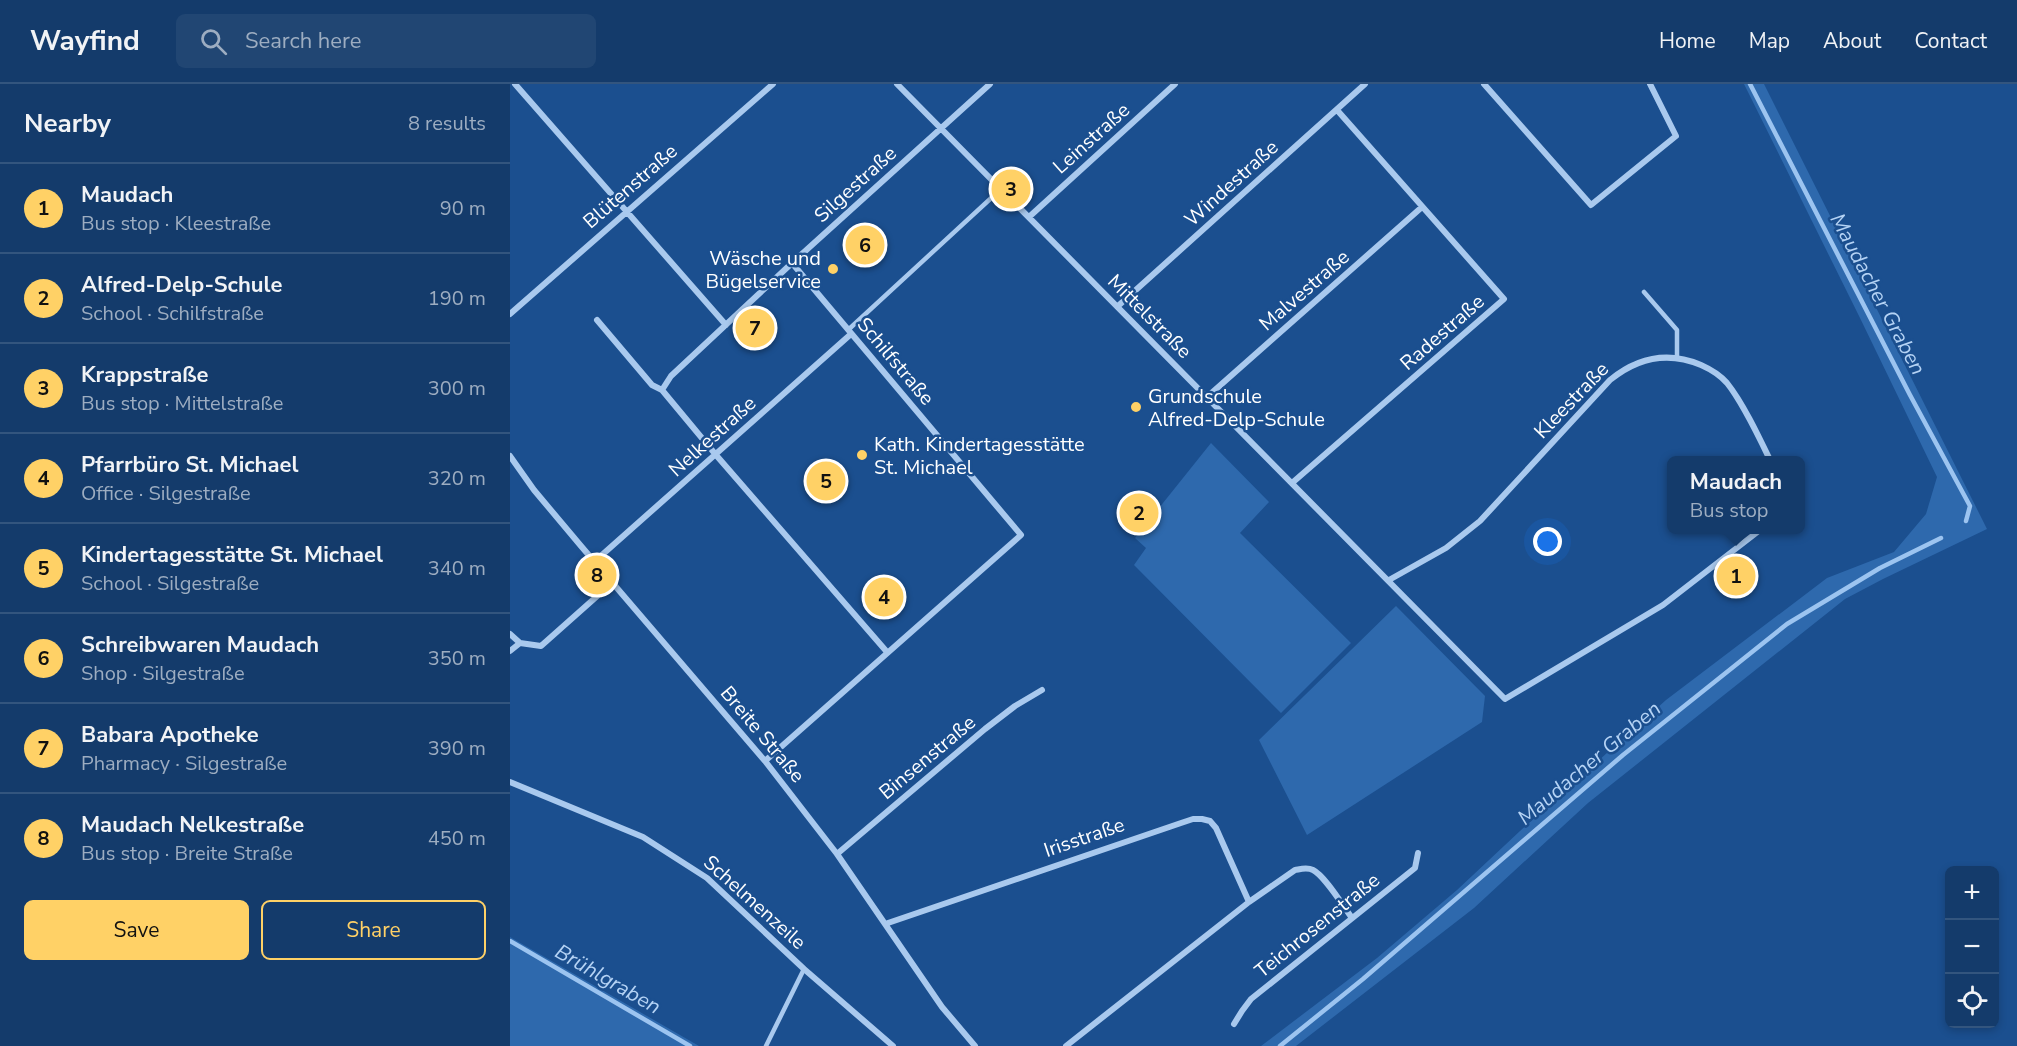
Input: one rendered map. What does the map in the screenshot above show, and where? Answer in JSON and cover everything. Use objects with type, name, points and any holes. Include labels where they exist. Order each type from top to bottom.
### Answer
[{"type":"street","points":[[515,84],[726,325]]},
{"type":"street","name":"Blütenstraße","points":[[510,314],[772,84]]},
{"type":"street","name":"Mittelstraße","points":[[897,84],[1505,699],[1663,605],[1755,534]]},
{"type":"street","name":"Silgestraße","points":[[662,390],[671,376],[792,263],[990,84]]},
{"type":"street","name":"Leinstraße","points":[[1029,216],[1175,84]]},
{"type":"street","name":"Windestraße","points":[[1118,306],[1365,84]]},
{"type":"street","points":[[1484,84],[1591,205],[1676,136],[1650,84]]},
{"type":"street","name":"Radestraße","points":[[1292,483],[1504,299],[1337,110]]},
{"type":"street","name":"Malvestraße","points":[[1207,397],[1422,207]]},
{"type":"street","name":"Schilfstraße","points":[[792,263],[1021,535],[886,652]]},
{"type":"street","points":[[597,320],[652,385],[662,390],[886,652],[765,761]]},
{"type":"street","name":"Nelkestraße","points":[[594,562],[716,455],[850,332]]},
{"type":"street","name":"Kleestraße","points":[[1389,580],[1446,548],[1480,521],[1610,380],[1641,361],[1677,357],[1706,367],[1719,375],[1727,384],[1768,456]]},
{"type":"street","name":"Breite Straße","points":[[510,456],[534,490],[594,562],[765,761],[837,854],[942,1007],[975,1046]]},
{"type":"street","points":[[510,634],[520,643],[541,646],[613,582]]},
{"type":"street","points":[[510,651],[520,643]]},
{"type":"street","name":"Binsenstraße","points":[[837,854],[985,729],[1015,706],[1042,690]]},
{"type":"street","name":"Schelmenzeile","points":[[510,782],[615,824],[673,854],[707,878],[804,969],[893,1046]]},
{"type":"street","name":"Irisstraße","points":[[885,924],[1193,819],[1210,821],[1216,828],[1249,902]]},
{"type":"street","name":"Teichrosenstraße","points":[[1234,1024],[1251,999],[1414,868],[1418,853]]},
{"type":"street","points":[[1066,1046],[1249,902],[1295,870],[1312,869],[1330,888],[1352,918]]},
{"type":"lane","points":[[850,332],[1001,189]]},
{"type":"lane","points":[[1644,292],[1677,330],[1677,357]]},
{"type":"lane","points":[[766,1046],[804,969]]},
{"type":"shaded area","points":[[1744,84],[1764,84],[1987,529],[1845,599],[1588,803],[1474,908],[1296,1046],[1261,1046],[1377,958],[1457,890],[1666,700],[1827,578],[1894,552],[1926,514],[1937,477]]},
{"type":"shaded area","points":[[1211,443],[1269,502],[1240,533],[1351,643],[1281,713],[1134,565],[1146,548],[1135,538]]},
{"type":"shaded area","points":[[1396,606],[1485,696],[1482,722],[1307,835],[1259,740]]},
{"type":"shaded area","points":[[510,937],[699,1046],[510,1046]]},
{"type":"waterway","name":"Maudacher Graben","points":[[1750,84],[1910,395],[1970,506],[1966,521]]},
{"type":"waterway","name":"Maudacher Graben","points":[[1280,1046],[1363,979],[1623,755],[1787,624],[1880,568],[1941,538]]},
{"type":"waterway","name":"Brühlgraben","points":[[510,941],[690,1046]]},
{"type":"place","name":"Krappstraße","points":[[1011,189]]},
{"type":"place","name":"Schreibwaren Maudach","points":[[865,245]]},
{"type":"place","name":"Wäsche und Bügelservice","points":[[833,269]]},
{"type":"place","name":"Babara Apotheke","points":[[755,328]]},
{"type":"place","name":"Grundschule Alfred-Delp-Schule","points":[[1136,407]]},
{"type":"place","name":"Kath. Kindertagesstätte St. Michael","points":[[862,455]]},
{"type":"place","name":"Kindertagesstätte St. Michael","points":[[826,481]]},
{"type":"place","name":"Alfred-Delp-Schule","points":[[1139,513]]},
{"type":"place","name":"Maudach Nelkestraße","points":[[597,575]]},
{"type":"place","name":"Maudach","points":[[1736,576]]},
{"type":"place","name":"Pfarrbüro St. Michael","points":[[884,597]]}]
